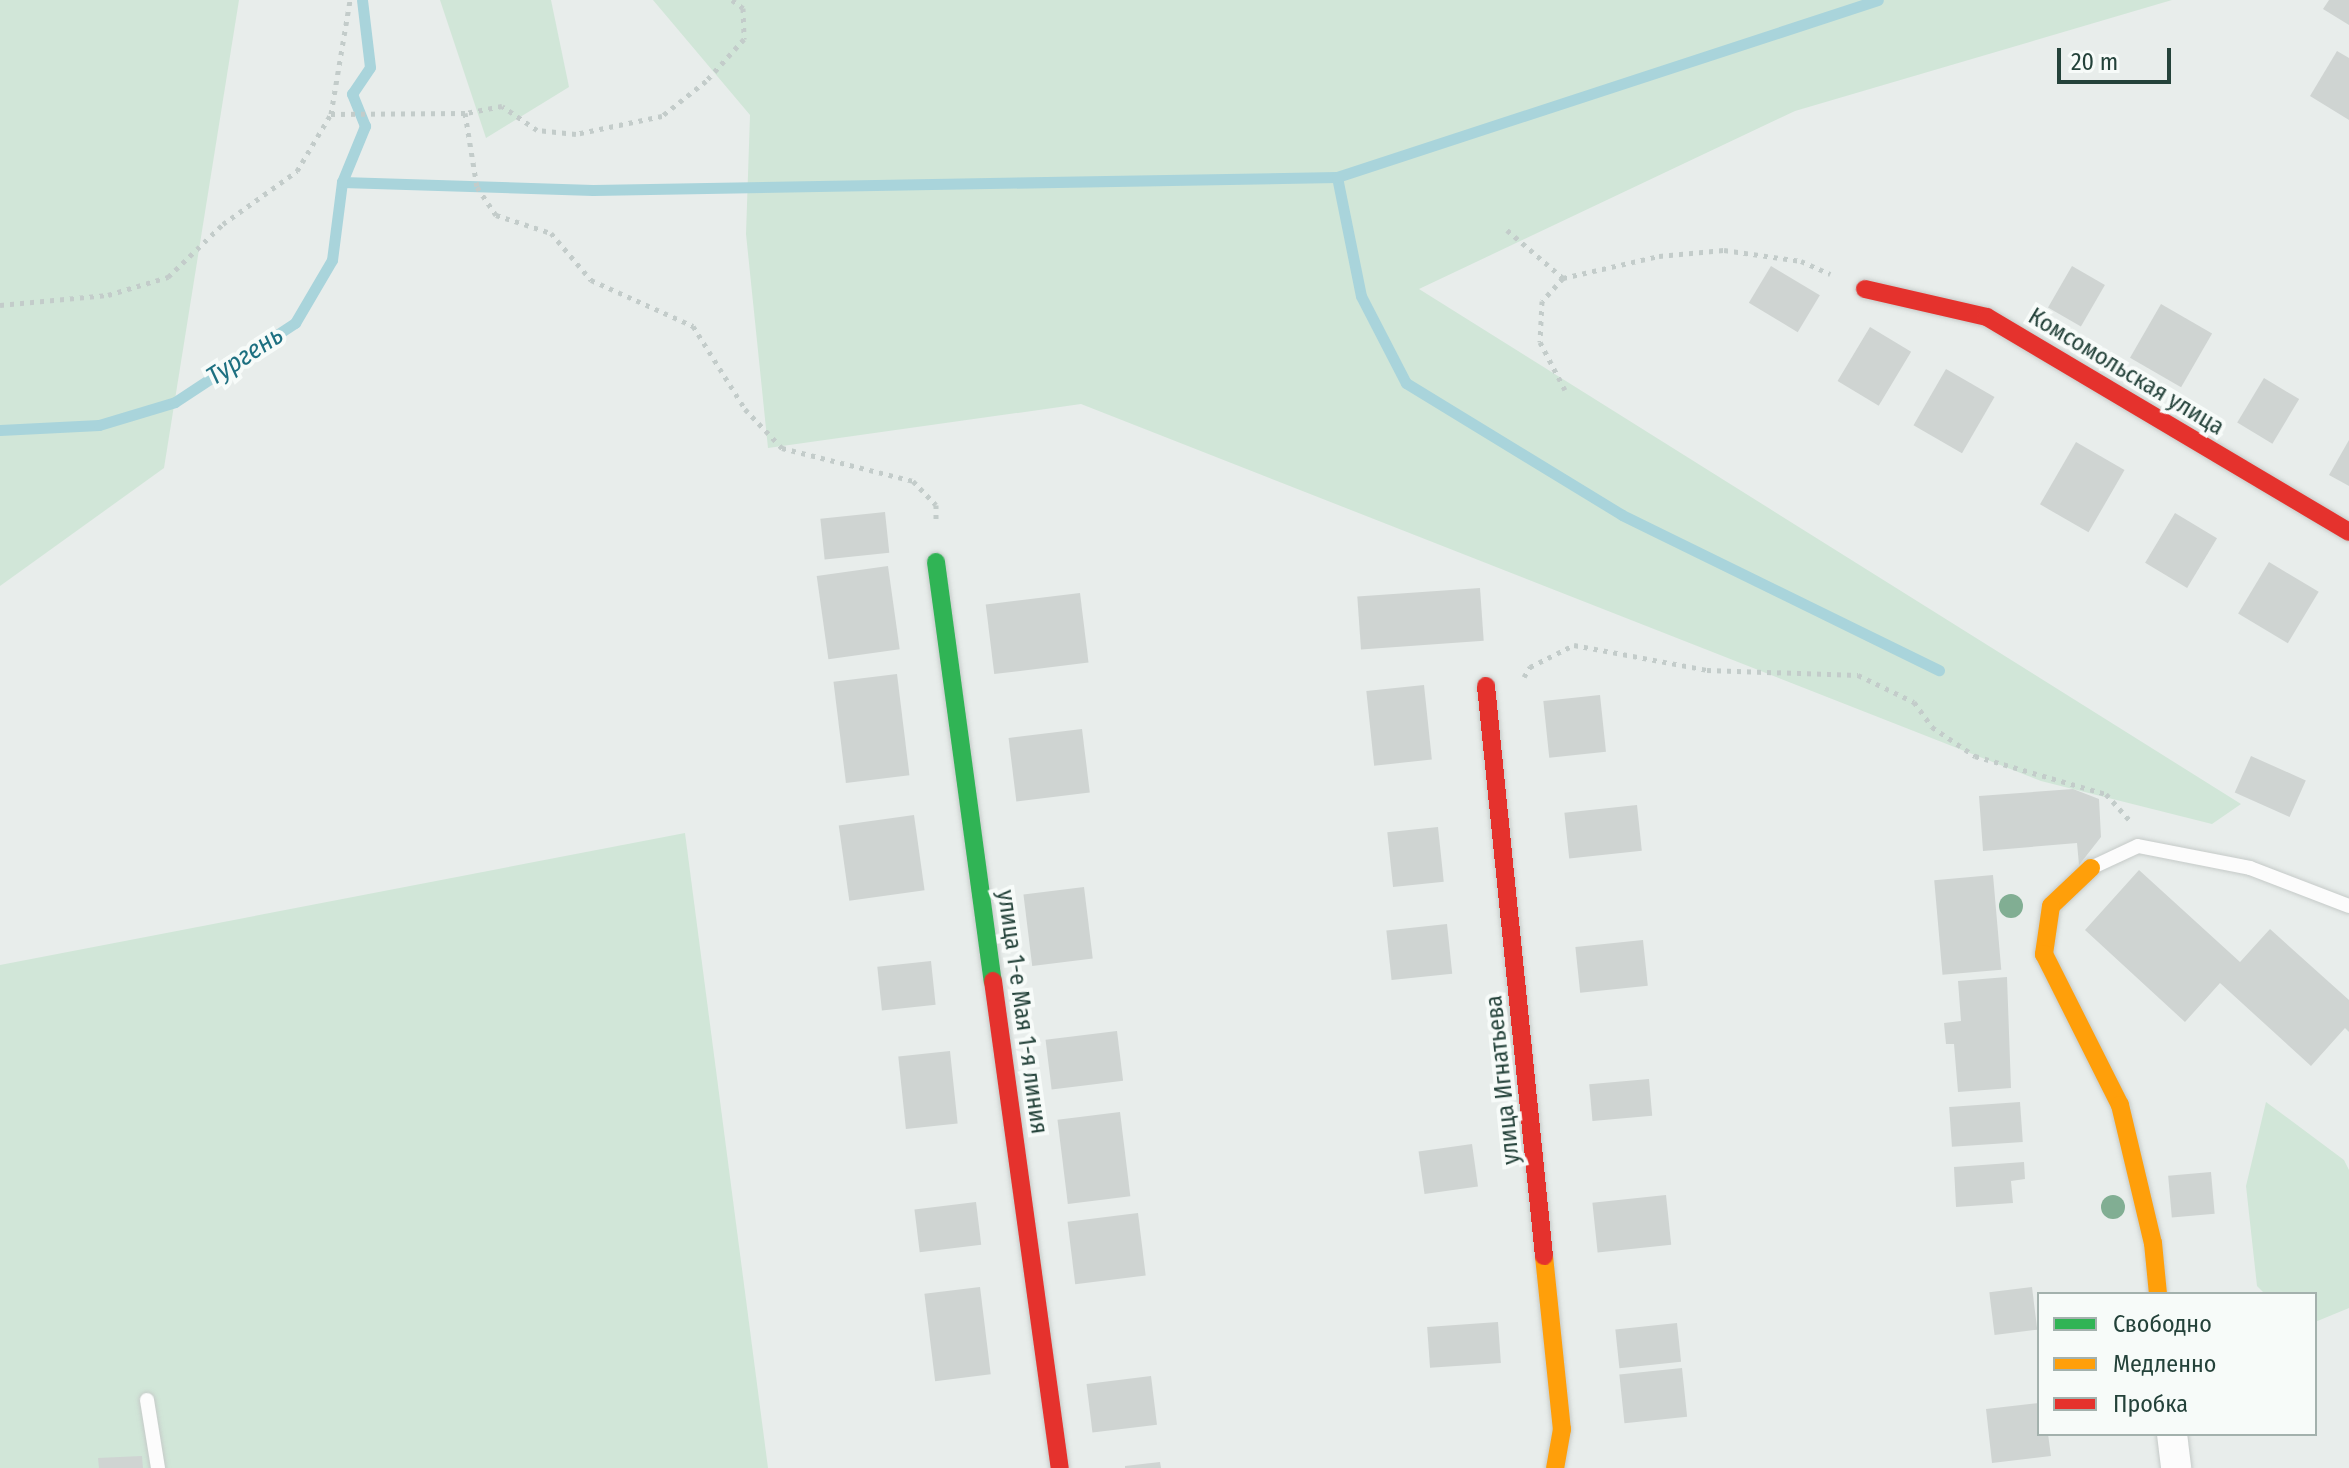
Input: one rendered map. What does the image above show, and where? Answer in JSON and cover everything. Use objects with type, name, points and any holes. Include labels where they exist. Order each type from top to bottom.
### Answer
[{"type":"street","name":"Комсомольская улица","points":[[1865,289],[1987,317],[2349,532]]},
{"type":"street","name":"улица 1-е Мая 1-я линия","points":[[936,562],[1060,1468]]},
{"type":"street","name":"улица Игнатьева","points":[[1486,686],[1562,1429],[1555,1468]]},
{"type":"street","points":[[2091,868],[2051,906],[2044,954],[2068,1012],[2120,1105],[2153,1243],[2158,1292]]},
{"type":"street","points":[[2172,1436],[2176,1468]]},
{"type":"lane","points":[[2091,868],[2138,846],[2250,868],[2349,906]]},
{"type":"lane","points":[[147,1400],[158,1468]]},
{"type":"path","points":[[0,305],[108,295],[168,277],[223,224],[297,171],[331,114],[350,0]]},
{"type":"path","points":[[331,114],[465,113],[502,106],[537,130],[576,134],[662,116],[706,81],[744,39],[743,8],[732,0]]},
{"type":"path","points":[[465,113],[470,167],[496,215],[551,233],[591,280],[693,326],[745,409],[782,448],[913,481],[936,505],[936,562]]},
{"type":"path","points":[[1507,230],[1563,278]]},
{"type":"path","points":[[1565,390],[1540,342],[1542,301],[1563,278],[1659,256],[1724,250],[1801,261],[1865,289]]},
{"type":"path","points":[[1492,728],[1530,667],[1574,645],[1707,670],[1858,675],[1914,702],[1932,727],[1975,756],[2106,794],[2130,818],[2138,846]]},
{"type":"green space","points":[[0,0],[239,0],[164,468],[0,586]]},
{"type":"green space","points":[[440,0],[551,0],[569,87],[486,138]]},
{"type":"green space","points":[[653,0],[2172,0],[1795,111],[1419,289],[2241,804],[2212,824],[2041,781],[1081,404],[768,448],[746,234],[750,115]]},
{"type":"green space","points":[[685,833],[768,1468],[0,1468],[0,965]]},
{"type":"green space","points":[[2266,1102],[2344,1160],[2349,1170],[2349,1308],[2317,1321],[2317,1292],[2263,1292],[2257,1286],[2246,1186]]},
{"type":"building","points":[[2329,0],[2349,0],[2349,25],[2323,9]]},
{"type":"building","points":[[2337,51],[2349,58],[2349,120],[2310,96]]},
{"type":"building","points":[[1771,266],[1820,295],[1798,332],[1749,303]]},
{"type":"building","points":[[2072,266],[2105,285],[2081,327],[2048,308]]},
{"type":"building","points":[[2161,304],[2212,334],[2181,387],[2130,358]]},
{"type":"building","points":[[1870,327],[1911,352],[1879,406],[1838,381]]},
{"type":"building","points":[[1946,369],[1994,397],[1962,453],[1914,425]]},
{"type":"building","points":[[2264,378],[2299,399],[2272,444],[2237,423]]},
{"type":"building","points":[[2349,440],[2349,486],[2329,475]]},
{"type":"building","points":[[2076,442],[2124,470],[2088,532],[2040,504]]},
{"type":"building","points":[[885,512],[889,553],[825,560],[820,519]]},
{"type":"building","points":[[2175,513],[2217,538],[2187,588],[2145,563]]},
{"type":"building","points":[[2269,562],[2319,592],[2288,643],[2238,613]]},
{"type":"building","points":[[888,566],[900,649],[828,659],[817,576]]},
{"type":"building","points":[[1480,588],[1484,641],[1361,649],[1357,597]]},
{"type":"building","points":[[1080,593],[1089,662],[994,674],[986,605]]},
{"type":"building","points":[[897,674],[909,775],[846,783],[833,682]]},
{"type":"building","points":[[1424,685],[1432,760],[1374,766],[1366,691]]},
{"type":"building","points":[[1600,695],[1606,752],[1549,758],[1543,701]]},
{"type":"building","points":[[1082,729],[1090,793],[1016,802],[1009,738]]},
{"type":"building","points":[[2251,756],[2306,780],[2290,817],[2235,793]]},
{"type":"building","points":[[2073,789],[2099,799],[2101,837],[2079,865],[2077,843],[1983,851],[1979,796]]},
{"type":"building","points":[[1637,805],[1642,851],[1569,858],[1564,813]]},
{"type":"building","points":[[914,815],[925,890],[849,901],[839,826]]},
{"type":"building","points":[[1438,827],[1444,882],[1393,887],[1387,832]]},
{"type":"building","points":[[2139,870],[2240,962],[2270,929],[2349,1000],[2349,1032],[2345,1028],[2311,1066],[2220,983],[2185,1022],[2085,930]]},
{"type":"building","points":[[1993,875],[2001,970],[1943,975],[1934,880]]},
{"type":"building","points":[[1084,887],[1093,958],[1032,966],[1023,894]]},
{"type":"building","points":[[1447,924],[1452,974],[1392,980],[1386,930]]},
{"type":"building","points":[[1643,940],[1648,986],[1580,993],[1575,947]]},
{"type":"building","points":[[931,961],[936,1005],[882,1010],[877,967]]},
{"type":"building","points":[[2007,977],[2011,1088],[1958,1092],[1954,1044],[1946,1044],[1944,1023],[1961,1021],[1958,981]]},
{"type":"building","points":[[1117,1031],[1123,1081],[1052,1089],[1046,1040]]},
{"type":"building","points":[[950,1051],[958,1124],[906,1129],[898,1056]]},
{"type":"building","points":[[1649,1079],[1652,1116],[1592,1121],[1589,1084]]},
{"type":"building","points":[[2020,1102],[2023,1142],[1952,1147],[1949,1107]]},
{"type":"building","points":[[1120,1112],[1130,1196],[1068,1204],[1057,1120]]},
{"type":"building","points":[[1472,1144],[1478,1187],[1425,1194],[1419,1152]]},
{"type":"building","points":[[2024,1162],[2025,1179],[2011,1181],[2013,1203],[1956,1207],[1954,1167]]},
{"type":"building","points":[[2211,1172],[2215,1214],[2172,1218],[2168,1176]]},
{"type":"building","points":[[1666,1195],[1671,1245],[1598,1252],[1592,1203]]},
{"type":"building","points":[[976,1202],[981,1245],[920,1252],[914,1210]]},
{"type":"building","points":[[1138,1213],[1146,1276],[1075,1284],[1068,1222]]},
{"type":"building","points":[[980,1287],[991,1374],[935,1381],[924,1294]]},
{"type":"building","points":[[2032,1287],[2037,1330],[1995,1335],[1989,1292]]},
{"type":"building","points":[[1498,1322],[1501,1363],[1430,1368],[1427,1327]]},
{"type":"building","points":[[1677,1323],[1681,1362],[1619,1368],[1615,1329]]},
{"type":"building","points":[[1682,1368],[1687,1417],[1624,1423],[1619,1375]]},
{"type":"building","points":[[1151,1376],[1157,1425],[1092,1433],[1086,1384]]},
{"type":"building","points":[[2037,1403],[2037,1436],[2048,1436],[2051,1456],[1992,1463],[1986,1409]]},
{"type":"building","points":[[142,1456],[143,1468],[99,1468],[98,1458]]},
{"type":"building","points":[[1160,1462],[1161,1468],[1125,1468],[1125,1466]]},
{"type":"waterway","name":"Тургень","points":[[0,430],[99,425],[175,402],[295,323],[332,260],[342,182],[365,126],[352,94],[370,67],[362,0]]},
{"type":"waterway","points":[[342,182],[593,190],[1337,177],[1878,0]]},
{"type":"waterway","points":[[1337,177],[1361,296],[1406,383],[1622,515],[1939,670]]},
{"type":"traffic: fast","points":[[936,562],[993,981]]},
{"type":"traffic: slow","points":[[2091,868],[2051,906],[2044,954],[2120,1105],[2153,1243],[2158,1292]]},
{"type":"traffic: slow","points":[[1544,1256],[1562,1429],[1555,1468]]},
{"type":"traffic: jam","points":[[1865,289],[1987,317],[2349,532]]},
{"type":"traffic: jam","points":[[1486,686],[1544,1256]]},
{"type":"traffic: jam","points":[[993,981],[1060,1468]]}]
